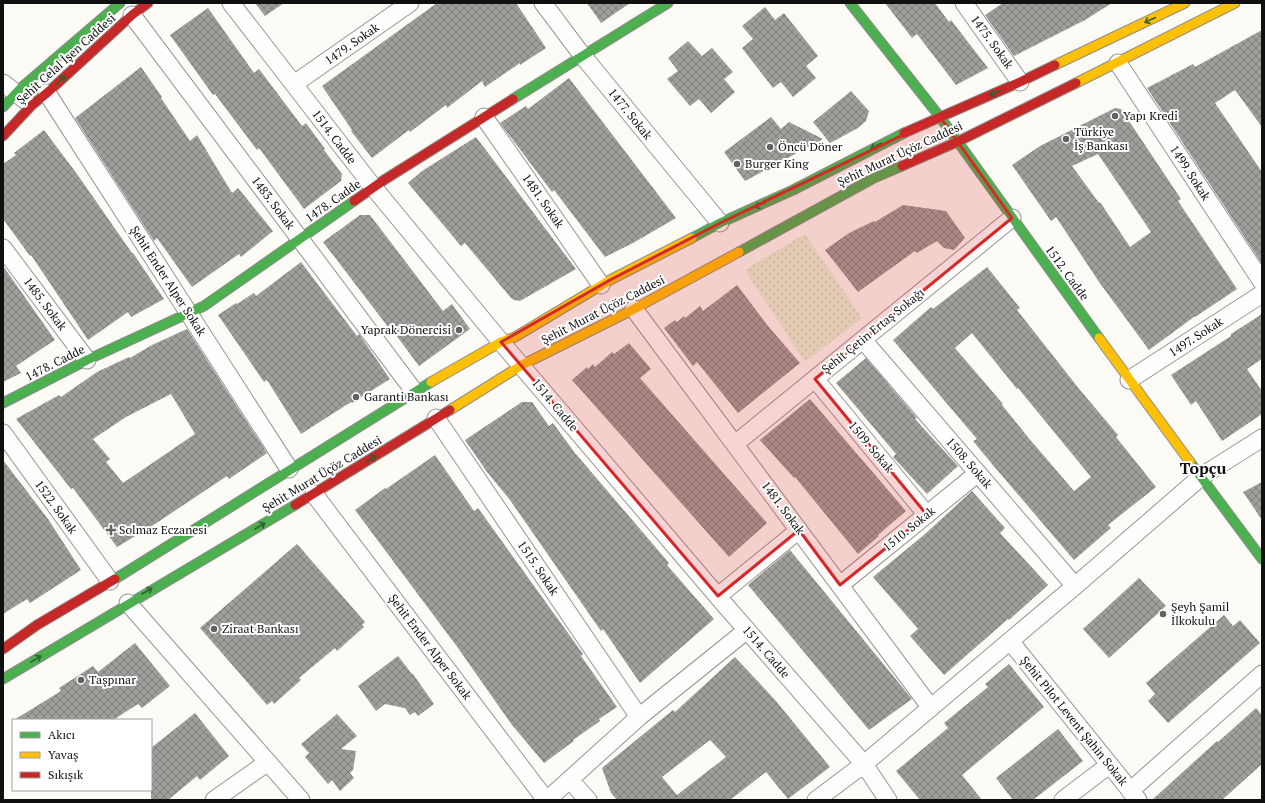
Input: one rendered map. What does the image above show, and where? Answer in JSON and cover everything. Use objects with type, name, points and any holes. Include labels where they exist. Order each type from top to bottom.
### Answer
[{"type":"main road","name":"Şehit Celal İşen Caddesi","points":[[3,107],[10,88],[120,3]]},
{"type":"main road","name":"Şehit Celal İşen Caddesi","points":[[6,128],[47,93],[132,15],[148,3]]},
{"type":"main road","name":"1478. Cadde","points":[[3,403],[87,360],[204,306],[374,188],[582,55],[668,3]]},
{"type":"main road","name":"1512. Cadde","points":[[850,3],[940,118],[1129,380],[1202,476],[1262,559]]},
{"type":"main road","name":"Şehit Murat Üçöz Caddesi","points":[[3,679],[128,603],[314,494],[522,365],[634,309],[874,178],[957,142],[1118,63],[1235,3]]},
{"type":"main road","name":"Şehit Murat Üçöz Caddesi","points":[[3,649],[37,625],[414,391],[501,342],[515,337],[601,285],[720,223],[793,190],[892,138],[1020,82],[1176,5]]},
{"type":"street","name":"1514. Cadde","points":[[231,3],[374,188],[501,342],[747,630],[864,764],[888,800]]},
{"type":"street","name":"1479. Sokak","points":[[294,84],[410,3]]},
{"type":"street","name":"1477. Sokak","points":[[542,3],[582,55],[720,223]]},
{"type":"street","name":"1475. Sokak","points":[[964,3],[1020,82]]},
{"type":"street","name":"1483. Sokak","points":[[132,15],[414,391]]},
{"type":"street","name":"1499. Sokak","points":[[1118,63],[1262,282]]},
{"type":"street","points":[[10,88],[32,105]]},
{"type":"street","name":"Şehit Ender Alper Sokak","points":[[47,93],[289,469]]},
{"type":"street","name":"1481. Sokak","points":[[484,117],[601,285]]},
{"type":"street","name":"Şehit Çetin Ertaş Sokağı","points":[[735,444],[1012,218]]},
{"type":"street","name":"1485. Sokak","points":[[3,248],[87,360]]},
{"type":"street","name":"1497. Sokak","points":[[1129,380],[1262,294]]},
{"type":"street","name":"1481. Sokak","points":[[634,309],[931,708]]},
{"type":"street","name":"1508. Sokak","points":[[863,340],[1075,586]]},
{"type":"street","name":"1509. Sokak","points":[[815,379],[927,514]]},
{"type":"street","name":"1515. Sokak","points":[[436,418],[639,718]]},
{"type":"street","name":"1522. Sokak","points":[[3,433],[110,581]]},
{"type":"street","points":[[816,800],[864,764],[931,708],[1202,476],[1262,438]]},
{"type":"street","name":"1510. Sokak","points":[[840,585],[978,473]]},
{"type":"street","name":"Şehit Ender Alper Sokak","points":[[314,494],[547,800]]},
{"type":"street","points":[[718,596],[799,530]]},
{"type":"street","points":[[128,603],[301,800]]},
{"type":"street","points":[[547,800],[639,718],[747,630]]},
{"type":"street","name":"Şehit Pilot Levent Şahin Sokak","points":[[1010,641],[1134,795]]},
{"type":"street","points":[[1134,795],[1262,674]]},
{"type":"street","points":[[214,800],[268,762]]},
{"type":"street","points":[[1063,800],[1109,765]]},
{"type":"street","points":[[570,780],[588,800]]},
{"type":"highlighted area","points":[[940,117],[1012,218],[815,379],[927,515],[840,585],[799,530],[718,596],[501,342],[610,280],[720,223]]},
{"type":"green space","points":[[805,234],[862,318],[805,362],[745,270]]},
{"type":"building","points":[[255,3],[284,3],[265,16]]},
{"type":"building","points":[[437,3],[516,3],[546,48],[520,65],[520,63],[485,87],[482,81],[447,108],[446,105],[410,132],[409,130],[372,158],[351,131],[352,130],[322,86]]},
{"type":"building","points":[[587,3],[630,3],[601,23]]},
{"type":"building","points":[[885,3],[935,3],[949,22],[951,20],[988,68],[956,85],[917,34],[912,38]]},
{"type":"building","points":[[1003,3],[1112,3],[1085,20],[1014,56],[985,15]]},
{"type":"building","points":[[765,7],[775,20],[784,13],[818,56],[806,66],[816,78],[793,97],[781,82],[773,88],[742,48],[753,39],[742,26]]},
{"type":"building","points":[[208,8],[254,73],[259,69],[302,126],[306,123],[342,174],[341,181],[304,209],[259,148],[257,150],[215,94],[213,95],[170,35]]},
{"type":"building","points":[[1262,30],[1262,127],[1235,90],[1215,103],[1262,172],[1262,264],[1147,88],[1193,64],[1195,67]]},
{"type":"building","points":[[688,41],[702,56],[712,48],[733,72],[724,79],[735,92],[711,113],[699,99],[690,106],[667,79],[678,71],[668,58]]},
{"type":"building","points":[[141,67],[190,141],[197,135],[232,193],[238,188],[273,231],[241,257],[239,254],[192,287],[157,238],[154,241],[75,118]]},
{"type":"building","points":[[569,78],[676,218],[633,243],[605,257],[554,190],[552,192],[500,123],[526,106],[528,109]]},
{"type":"building","points":[[851,91],[869,111],[866,121],[858,128],[830,143],[813,122]]},
{"type":"building","points":[[1115,108],[1121,109],[1181,199],[1178,201],[1237,289],[1194,317],[1149,350],[1099,282],[1056,217],[1051,221],[1012,165],[1040,146]],"holes":[[[1098,154],[1151,232],[1130,247],[1100,202],[1099,203],[1072,166]]]},
{"type":"building","points":[[771,117],[781,129],[789,122],[823,139],[745,181],[724,152]]},
{"type":"building","points":[[44,130],[77,174],[164,299],[131,317],[128,312],[88,340],[31,255],[30,256],[3,219],[3,164],[16,155],[14,153]]},
{"type":"building","points":[[476,137],[576,269],[520,301],[511,298],[465,243],[461,246],[408,183],[422,171]]},
{"type":"building","points":[[903,205],[946,211],[965,238],[954,250],[944,248],[937,241],[917,253],[915,251],[858,292],[825,250],[849,233],[874,221],[875,222]]},
{"type":"building","points":[[360,215],[370,215],[443,311],[452,304],[470,329],[419,366],[323,242]]},
{"type":"building","points":[[301,262],[357,336],[359,334],[390,379],[301,434],[267,380],[264,382],[218,315],[254,293],[256,296]]},
{"type":"building","points":[[3,266],[55,340],[16,366],[21,373],[3,382]]},
{"type":"building","points":[[987,267],[1020,308],[1017,310],[1080,390],[1118,435],[1116,437],[1156,487],[1108,525],[1111,528],[1074,560],[973,441],[977,439],[893,340],[931,307],[933,309]],"holes":[[[972,333],[1017,389],[1018,388],[1091,477],[1074,491],[955,348]]]},
{"type":"building","points":[[737,285],[768,326],[800,363],[738,413],[697,362],[693,366],[664,328],[675,320],[677,322],[684,316],[685,318],[700,306],[703,311]]},
{"type":"building","points":[[1262,314],[1262,359],[1247,369],[1262,391],[1262,414],[1222,441],[1196,401],[1191,405],[1171,375]]},
{"type":"building","points":[[187,329],[267,453],[229,479],[227,476],[152,526],[117,547],[73,488],[71,489],[16,419],[59,395],[61,397],[97,372],[129,357],[130,358],[152,345]],"holes":[[[171,394],[195,434],[123,483],[106,462],[110,459],[93,439],[126,417]]]},
{"type":"building","points":[[629,343],[651,369],[640,378],[767,523],[729,557],[572,380],[587,367],[588,369],[593,364],[595,367],[612,352],[614,354]]},
{"type":"building","points":[[866,358],[917,418],[915,419],[958,466],[927,494],[893,457],[896,454],[836,383]]},
{"type":"building","points":[[810,399],[906,511],[858,554],[795,477],[794,478],[760,440]]},
{"type":"building","points":[[522,402],[532,402],[549,426],[553,423],[575,453],[669,563],[667,565],[714,619],[640,683],[603,629],[601,631],[510,500],[487,472],[465,440]]},
{"type":"building","points":[[435,455],[474,511],[478,508],[583,654],[581,656],[617,707],[599,719],[600,721],[544,763],[512,725],[458,648],[355,510]]},
{"type":"building","points":[[3,460],[48,519],[81,570],[30,603],[27,599],[3,614]]},
{"type":"building","points":[[1262,482],[1262,520],[1243,492]]},
{"type":"building","points":[[972,491],[1005,528],[1000,533],[1048,585],[944,675],[910,636],[918,629],[873,577],[925,534]]},
{"type":"building","points":[[297,544],[365,622],[362,625],[364,627],[337,651],[335,648],[299,678],[301,680],[274,704],[272,701],[267,705],[200,628]]},
{"type":"building","points":[[790,550],[912,699],[869,730],[748,585]]},
{"type":"building","points":[[1139,578],[1166,606],[1109,658],[1083,629]]},
{"type":"building","points":[[1224,615],[1233,626],[1240,620],[1260,643],[1168,723],[1148,701],[1155,694],[1146,683]]},
{"type":"building","points":[[135,643],[170,686],[142,708],[138,704],[115,719],[16,719],[61,691],[59,688],[93,666],[98,672]]},
{"type":"building","points":[[398,656],[434,704],[418,716],[415,712],[410,715],[405,708],[385,704],[376,711],[358,686]]},
{"type":"building","points":[[735,657],[776,701],[830,767],[788,799],[766,772],[730,800],[617,800],[611,793],[602,768],[673,710],[675,712]],"holes":[[[710,740],[726,757],[677,795],[662,777]]]},
{"type":"building","points":[[1009,664],[1044,707],[962,775],[982,800],[920,800],[896,771],[948,728],[944,723],[988,687],[985,684]]},
{"type":"building","points":[[1256,708],[1262,715],[1262,764],[1222,800],[1152,800],[1217,741],[1218,742]]},
{"type":"building","points":[[195,713],[229,756],[200,780],[197,776],[168,800],[151,800],[152,747]]},
{"type":"building","points":[[337,714],[357,736],[341,749],[356,751],[353,770],[350,773],[354,778],[340,791],[332,780],[328,784],[305,757],[309,753],[301,744]]},
{"type":"building","points":[[1058,729],[1083,761],[1033,800],[1013,800],[996,778]]},
{"type":"traffic: fast","points":[[3,107],[21,88],[120,3]]},
{"type":"traffic: fast","points":[[513,99],[668,3]]},
{"type":"traffic: fast","points":[[850,3],[940,117],[1099,338]]},
{"type":"traffic: fast","points":[[692,238],[720,223],[793,190],[904,133]]},
{"type":"traffic: fast","points":[[739,252],[874,178],[902,166]]},
{"type":"traffic: fast","points":[[3,403],[87,360],[204,306],[354,201]]},
{"type":"traffic: fast","points":[[115,579],[431,382]]},
{"type":"traffic: fast","points":[[1190,462],[1262,559]]},
{"type":"traffic: fast","points":[[3,679],[295,505]]},
{"type":"traffic: slow","points":[[1055,65],[1185,3]]},
{"type":"traffic: slow","points":[[1076,83],[1235,3]]},
{"type":"traffic: slow","points":[[431,382],[501,342],[515,337],[610,280],[692,238]]},
{"type":"traffic: slow","points":[[450,410],[522,365],[634,309],[739,252]]},
{"type":"traffic: slow","points":[[1099,338],[1190,462]]},
{"type":"traffic: jam","points":[[3,136],[32,105],[132,15],[148,3]]},
{"type":"traffic: jam","points":[[904,133],[1055,65]]},
{"type":"traffic: jam","points":[[902,166],[957,142],[1076,83]]},
{"type":"traffic: jam","points":[[354,201],[384,180],[513,99]]},
{"type":"traffic: jam","points":[[295,505],[450,410]]},
{"type":"traffic: jam","points":[[3,649],[37,625],[115,579]]},
{"type":"place","name":"Yapı Kredi","points":[[1115,116]]},
{"type":"place","name":"Türkiye İş Bankası","points":[[1066,139]]},
{"type":"place","name":"Öncü Döner","points":[[770,147]]},
{"type":"place","name":"Burger King","points":[[737,164]]},
{"type":"place","name":"Yaprak Dönercisi","points":[[459,330]]},
{"type":"place","name":"Garanti Bankası","points":[[356,397]]},
{"type":"place","name":"Solmaz Eczanesi","points":[[111,530]]},
{"type":"place","name":"Şeyh Şamil İlkokulu","points":[[1163,614]]},
{"type":"place","name":"Ziraat Bankası","points":[[214,629]]},
{"type":"place","name":"Taşpınar","points":[[81,680]]},
{"type":"district","name":"Topçu","points":[[1203,468]]}]
